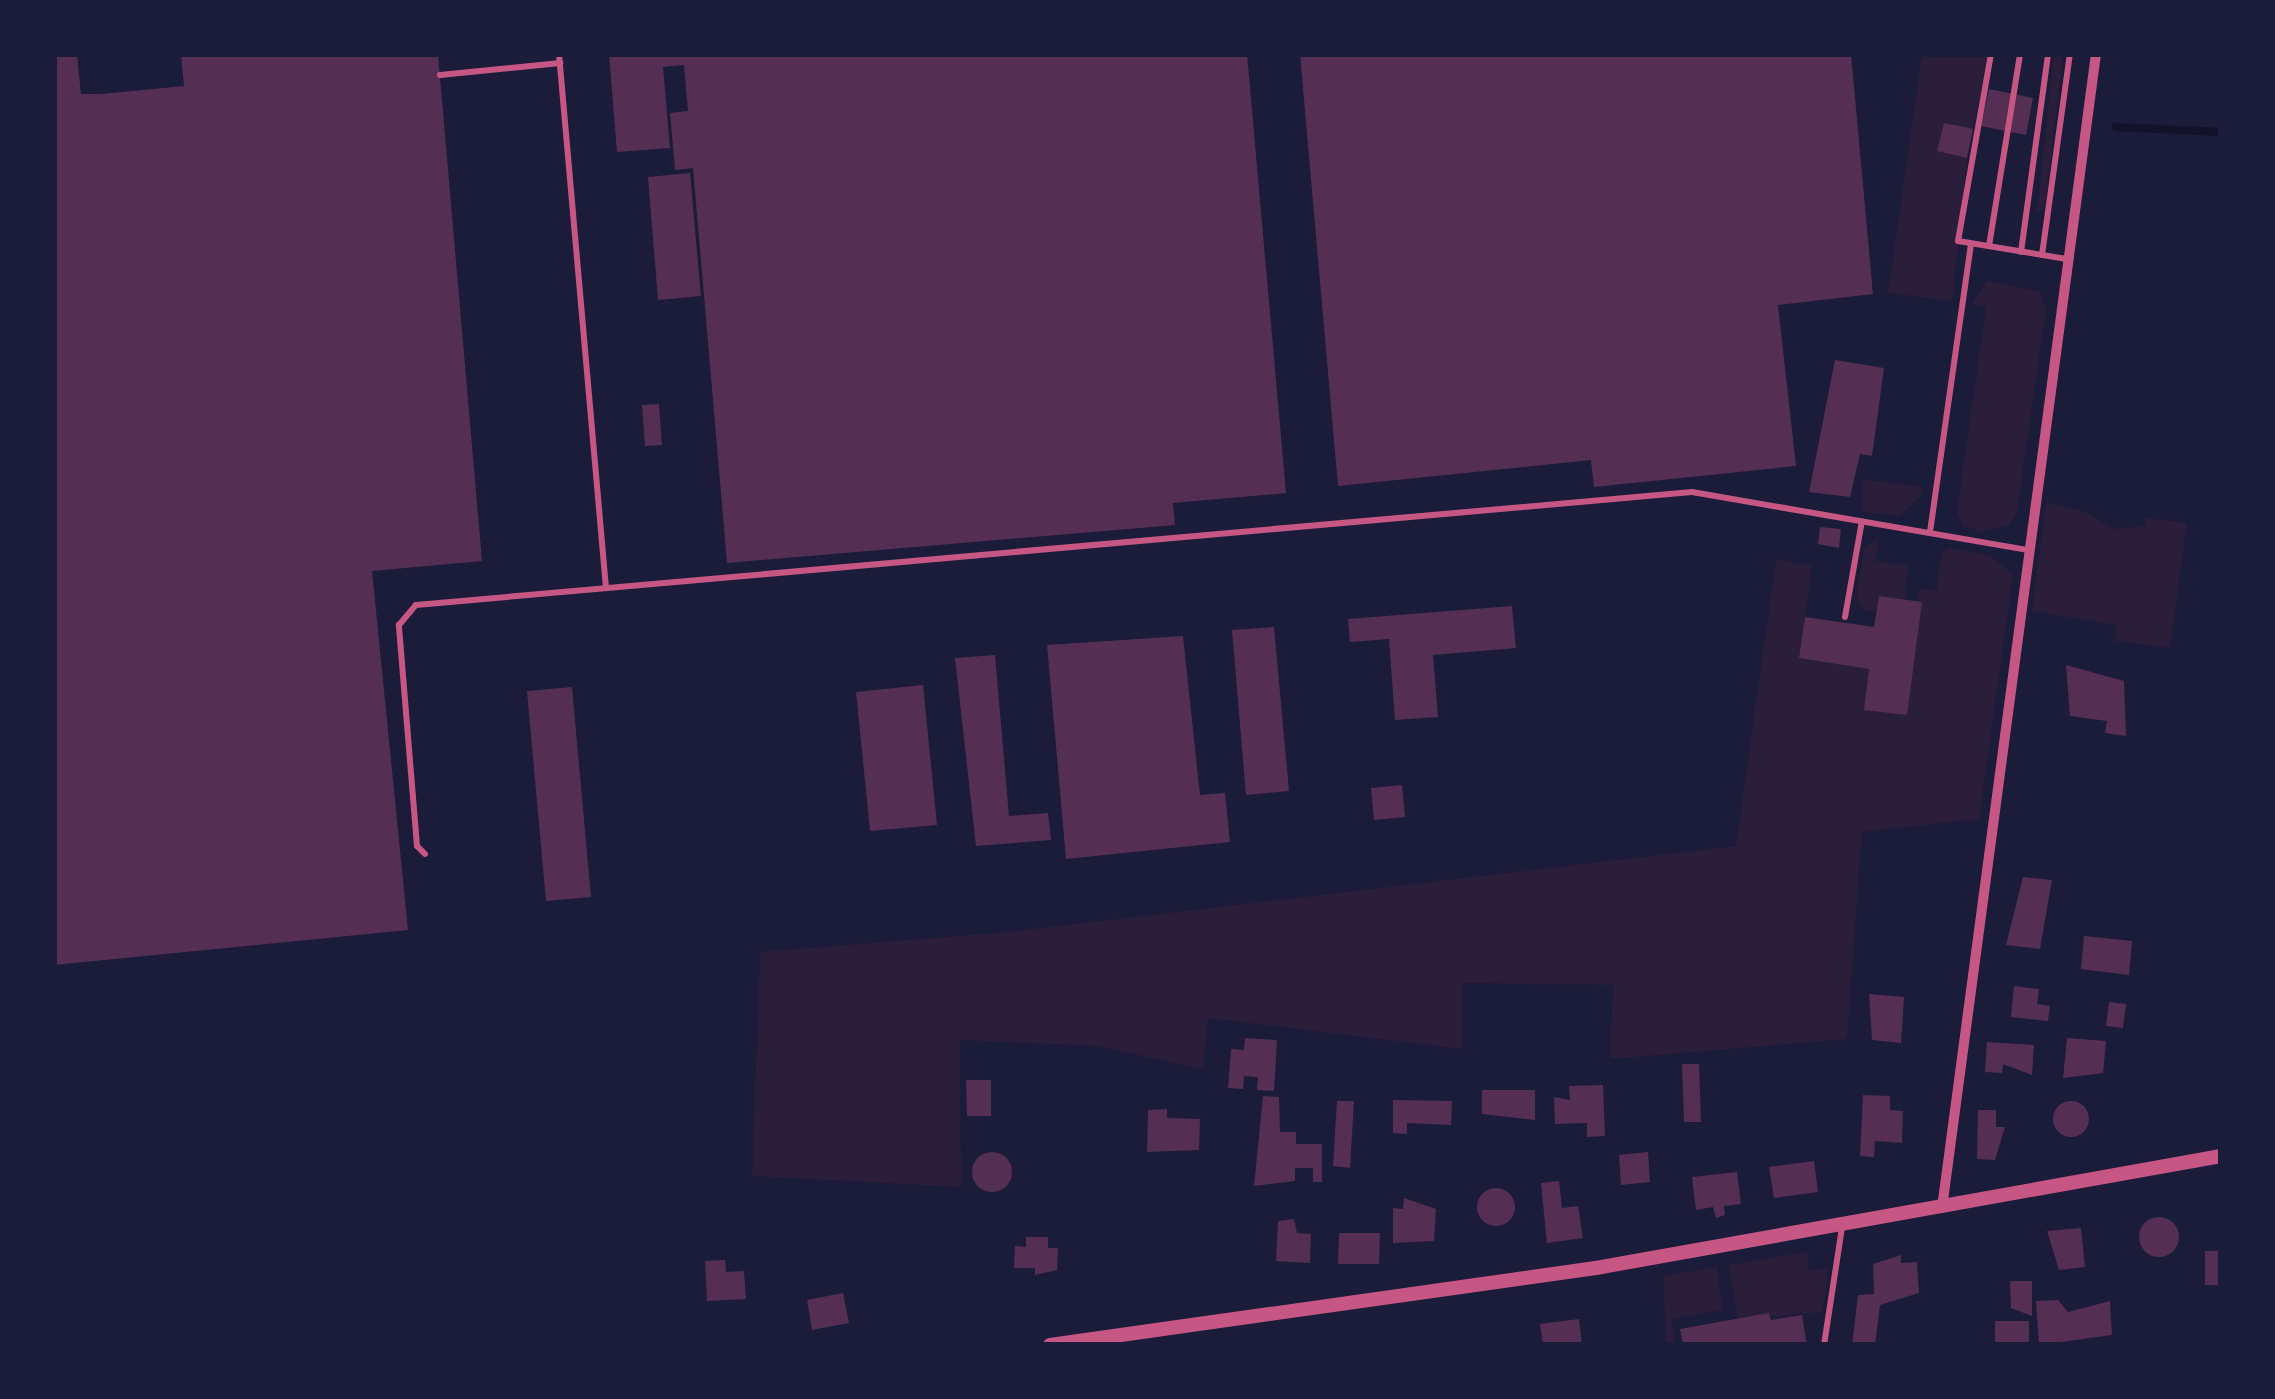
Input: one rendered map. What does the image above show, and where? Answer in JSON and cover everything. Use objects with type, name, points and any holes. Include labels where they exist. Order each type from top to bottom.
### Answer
[{"type":"street","points":[[1942,1208],[2096,54]]},
{"type":"street","points":[[1050,1345],[1573,1272],[2221,1156]]},
{"type":"lane","points":[[1991,54],[1958,242],[2066,259]]},
{"type":"lane","points":[[1989,246],[2020,54]]},
{"type":"lane","points":[[2021,252],[2048,54]]},
{"type":"lane","points":[[2042,255],[2069,54]]},
{"type":"lane","points":[[440,75],[560,59],[606,588]]},
{"type":"lane","points":[[1930,532],[1971,244]]},
{"type":"lane","points":[[425,854],[417,846],[399,625],[416,605],[1692,492],[2030,550]]},
{"type":"lane","points":[[1845,617],[1862,521]]},
{"type":"lane","points":[[1825,1345],[1842,1224]]},
{"type":"shaded area","points":[[1922,54],[1988,54],[1973,129],[1938,150],[1967,158],[1952,301],[1888,293]]},
{"type":"shaded area","points":[[2054,54],[2063,54],[2045,206],[2037,213]]},
{"type":"shaded area","points":[[1987,281],[2039,291],[2046,309],[2017,512],[2009,525],[1981,532],[1962,525],[1957,512],[1986,307],[1972,304]]},
{"type":"shaded area","points":[[1862,479],[1923,487],[1900,516],[1863,512]]},
{"type":"shaded area","points":[[2046,503],[2083,511],[2115,529],[2144,526],[2146,518],[2187,523],[2170,648],[2115,641],[2116,625],[2032,611]]},
{"type":"shaded area","points":[[1878,537],[1876,561],[1909,566],[1904,599],[1879,596],[1877,612],[1862,610],[1856,598],[1864,549]]},
{"type":"shaded area","points":[[1949,548],[1991,556],[2013,575],[1979,819],[1862,832],[1847,1039],[1610,1059],[1613,985],[1462,983],[1462,1049],[1208,1018],[1203,1069],[1096,1046],[960,1040],[961,1187],[752,1176],[760,952],[1008,932],[1736,846],[1776,559],[1812,566],[1799,658],[1869,669],[1864,709],[1906,715],[1919,588],[1937,591],[1941,553]]},
{"type":"shaded area","points":[[1807,1252],[1809,1271],[1828,1268],[1823,1312],[1737,1319],[1729,1265]]},
{"type":"shaded area","points":[[1717,1267],[1723,1310],[1672,1319],[1675,1345],[1666,1345],[1663,1276]]},
{"type":"building","points":[[54,54],[77,54],[81,94],[101,94],[184,86],[181,54],[438,54],[482,561],[372,571],[408,930],[54,965]]},
{"type":"building","points":[[609,54],[1247,54],[1286,493],[1173,503],[1175,525],[727,563],[693,168],[675,170],[670,113],[688,111],[684,65],[663,67],[670,148],[617,152]]},
{"type":"building","points":[[1300,54],[1851,54],[1873,294],[1778,305],[1796,466],[1594,487],[1591,460],[1338,486]]},
{"type":"building","points":[[1989,89],[2033,98],[2026,135],[1981,126]]},
{"type":"building","points":[[1944,123],[1973,129],[1967,158],[1937,151]]},
{"type":"building","points":[[690,173],[701,296],[658,300],[648,177]]},
{"type":"building","points":[[1835,360],[1884,368],[1872,456],[1860,454],[1850,497],[1809,492]]},
{"type":"building","points":[[659,404],[662,445],[645,446],[642,405]]},
{"type":"building","points":[[1820,527],[1841,529],[1839,548],[1818,544]]},
{"type":"building","points":[[1879,596],[1922,602],[1907,715],[1864,710],[1869,669],[1799,658],[1805,617],[1874,627]]},
{"type":"building","points":[[1512,606],[1516,648],[1433,655],[1438,717],[1395,720],[1389,639],[1350,642],[1348,619]]},
{"type":"building","points":[[1274,627],[1289,791],[1246,795],[1232,630]]},
{"type":"building","points":[[1183,636],[1200,795],[1225,793],[1230,842],[1066,859],[1047,645]]},
{"type":"building","points":[[995,655],[1009,816],[1048,813],[1051,840],[976,846],[955,658]]},
{"type":"building","points":[[2066,665],[2124,681],[2126,736],[2105,733],[2107,721],[2070,716]]},
{"type":"building","points":[[923,685],[937,825],[870,831],[856,692]]},
{"type":"building","points":[[572,687],[591,897],[546,901],[527,691]]},
{"type":"building","points":[[1402,785],[1405,817],[1374,820],[1371,788]]},
{"type":"building","points":[[2023,877],[2052,880],[2040,949],[2006,945]]},
{"type":"building","points":[[2084,936],[2132,941],[2129,975],[2081,969]]},
{"type":"building","points":[[2014,986],[2039,989],[2037,1004],[2050,1006],[2048,1021],[2011,1017]]},
{"type":"building","points":[[1869,994],[1904,997],[1901,1043],[1872,1040]]},
{"type":"building","points":[[2109,1002],[2126,1004],[2123,1028],[2106,1026]]},
{"type":"building","points":[[1245,1038],[1277,1040],[1274,1091],[1257,1090],[1258,1077],[1244,1076],[1243,1089],[1228,1088],[1231,1049],[1244,1050]]},
{"type":"building","points":[[2067,1038],[2106,1041],[2103,1073],[2063,1078]]},
{"type":"building","points":[[1987,1042],[2034,1045],[2032,1075],[2003,1064],[2002,1073],[1985,1072]]},
{"type":"building","points":[[1682,1064],[1699,1064],[1701,1122],[1684,1122]]},
{"type":"building","points":[[966,1080],[991,1080],[991,1116],[967,1116]]},
{"type":"building","points":[[1603,1085],[1605,1136],[1587,1137],[1587,1123],[1555,1124],[1554,1097],[1570,1100],[1569,1086]]},
{"type":"building","points":[[1482,1090],[1535,1090],[1535,1120],[1482,1114]]},
{"type":"building","points":[[1863,1095],[1890,1096],[1890,1110],[1903,1111],[1902,1143],[1875,1141],[1874,1157],[1860,1156]]},
{"type":"building","points":[[1263,1096],[1279,1097],[1280,1132],[1296,1132],[1296,1144],[1322,1144],[1322,1182],[1313,1182],[1313,1168],[1295,1168],[1295,1181],[1254,1186]]},
{"type":"building","points":[[1393,1100],[1452,1101],[1451,1125],[1407,1123],[1407,1134],[1393,1133]]},
{"type":"building","points":[[1337,1101],[1354,1101],[1350,1168],[1333,1166]]},
{"type":"building","points":[[2071,1101],[2084,1106],[2089,1119],[2084,1132],[2071,1137],[2058,1132],[2053,1119],[2058,1106]]},
{"type":"building","points":[[1167,1109],[1167,1118],[1200,1119],[1199,1150],[1147,1152],[1148,1110]]},
{"type":"building","points":[[1978,1110],[1996,1110],[1996,1127],[2005,1127],[1995,1160],[1977,1159]]},
{"type":"building","points":[[992,1152],[1006,1158],[1012,1172],[1006,1186],[992,1192],[978,1186],[972,1172],[978,1158]]},
{"type":"building","points":[[1648,1152],[1650,1182],[1621,1185],[1619,1155]]},
{"type":"building","points":[[1814,1161],[1818,1192],[1774,1198],[1769,1167]]},
{"type":"building","points":[[1737,1172],[1741,1204],[1724,1206],[1725,1215],[1716,1218],[1713,1207],[1696,1210],[1692,1177]]},
{"type":"building","points":[[1559,1181],[1562,1208],[1578,1206],[1583,1238],[1547,1243],[1541,1183]]},
{"type":"building","points":[[1496,1188],[1509,1194],[1515,1207],[1509,1220],[1496,1226],[1483,1220],[1477,1207],[1483,1194]]},
{"type":"building","points":[[1404,1198],[1436,1209],[1434,1241],[1393,1243],[1393,1208],[1403,1209]]},
{"type":"building","points":[[2159,1217],[2173,1223],[2179,1237],[2173,1251],[2159,1257],[2145,1251],[2139,1237],[2145,1223]]},
{"type":"building","points":[[1294,1219],[1297,1233],[1311,1234],[1310,1263],[1276,1261],[1278,1221]]},
{"type":"building","points":[[2081,1228],[2085,1267],[2059,1270],[2047,1231]]},
{"type":"building","points":[[1339,1233],[1380,1233],[1379,1264],[1338,1264]]},
{"type":"building","points":[[1026,1237],[1048,1237],[1048,1248],[1058,1248],[1057,1270],[1035,1275],[1035,1268],[1014,1268],[1015,1246],[1026,1247]]},
{"type":"building","points":[[2205,1251],[2221,1251],[2221,1285],[2205,1285]]},
{"type":"building","points":[[1901,1255],[1901,1263],[1917,1262],[1919,1293],[1880,1305],[1875,1345],[1852,1345],[1858,1295],[1874,1294],[1873,1264]]},
{"type":"building","points":[[725,1260],[726,1272],[744,1271],[746,1299],[707,1301],[705,1261]]},
{"type":"building","points":[[2010,1281],[2032,1281],[2032,1316],[2011,1308]]},
{"type":"building","points":[[843,1293],[849,1323],[812,1330],[807,1300]]},
{"type":"building","points":[[2058,1300],[2068,1312],[2110,1301],[2112,1335],[2039,1345],[2036,1301]]},
{"type":"building","points":[[1769,1313],[1771,1320],[1802,1315],[1807,1345],[1683,1345],[1680,1329]]},
{"type":"building","points":[[1579,1319],[1582,1345],[1543,1345],[1540,1324]]},
{"type":"building","points":[[1995,1321],[2029,1321],[2029,1345],[1995,1345]]},
{"type":"waterway","points":[[2116,127],[2221,132]]}]
